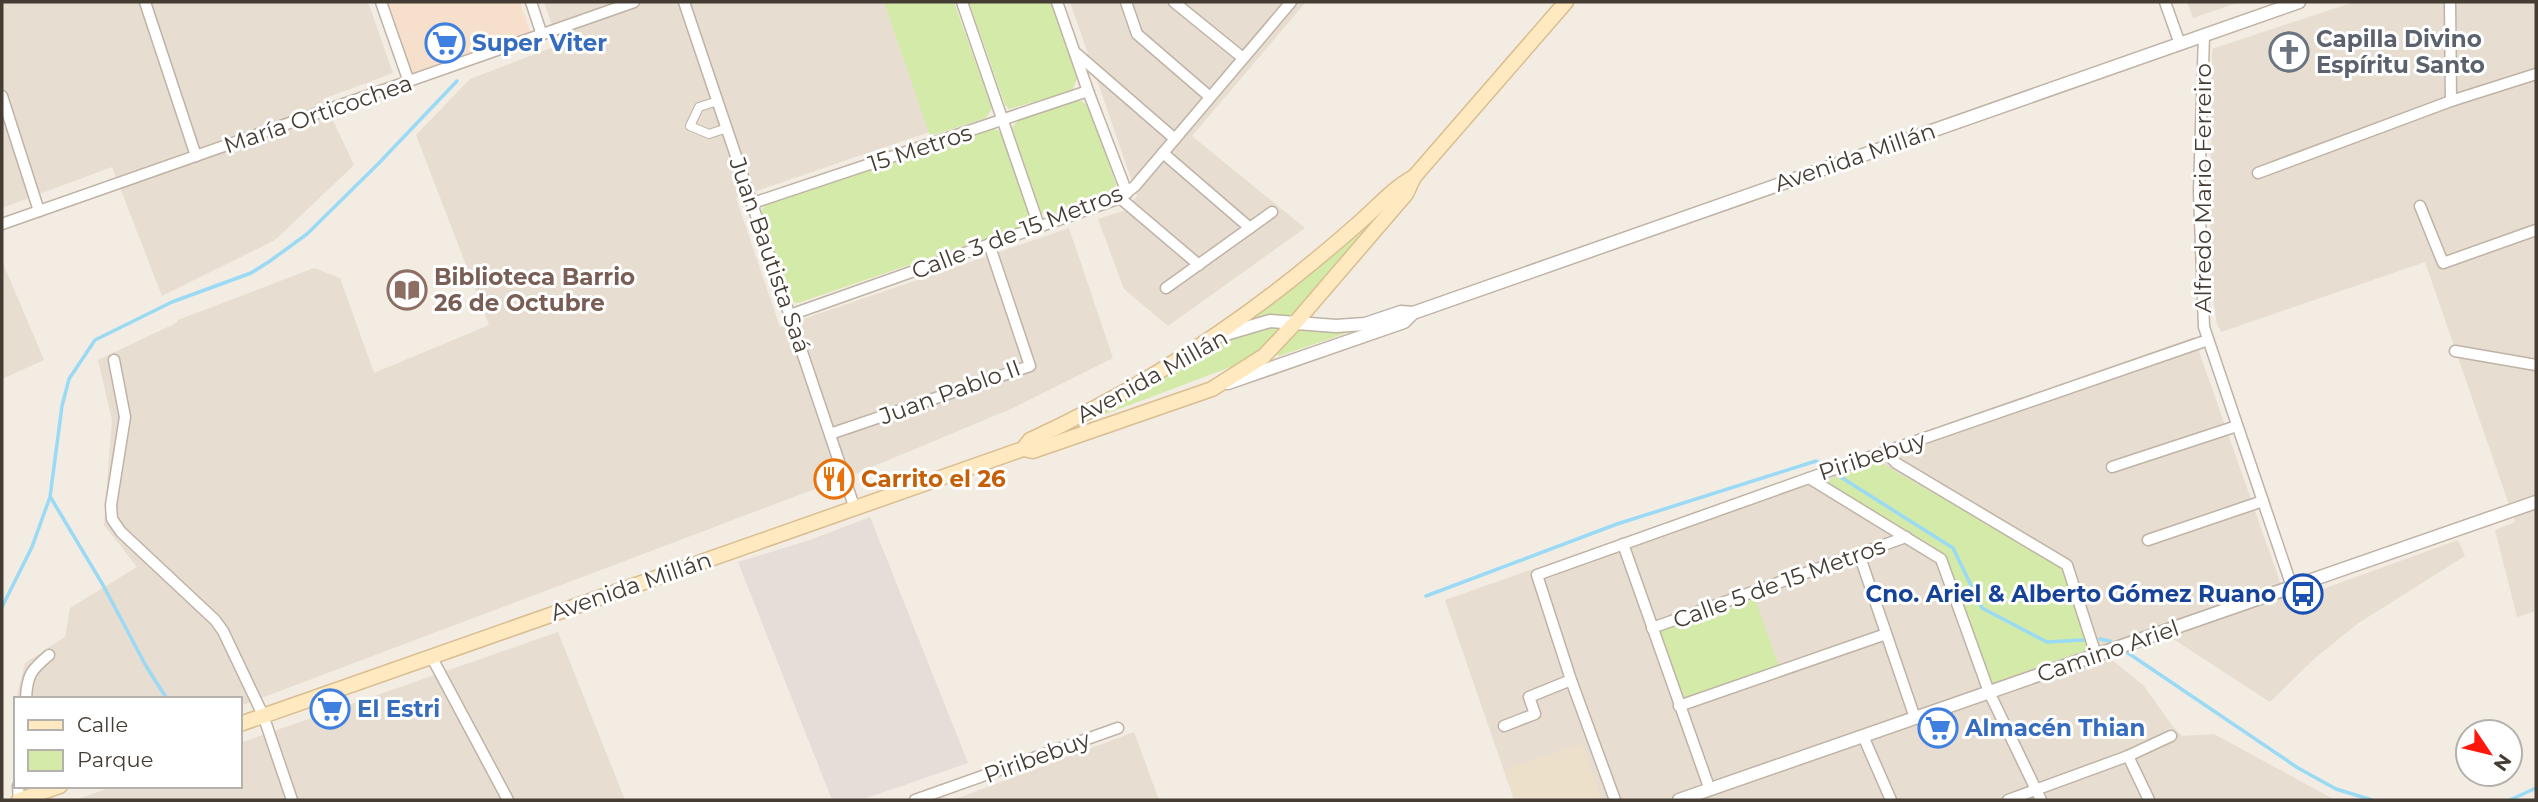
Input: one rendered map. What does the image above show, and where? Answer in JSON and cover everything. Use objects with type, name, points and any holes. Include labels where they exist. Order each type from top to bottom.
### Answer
[{"type":"main road","points":[[1212,389],[1264,356],[1296,322],[1406,194],[1414,177],[1566,2]]},
{"type":"main road","points":[[1205,342],[1283,285],[1354,227],[1399,185],[1414,177]]},
{"type":"main road","name":"Avenida Millán","points":[[1023,449],[1030,440],[1107,403],[1205,342]]},
{"type":"main road","name":"Avenida Millán","points":[[242,723],[1023,449],[1033,451],[1212,389]]},
{"type":"main road","points":[[19,800],[54,788]]},
{"type":"street","points":[[145,2],[196,156]]},
{"type":"street","points":[[381,2],[409,82]]},
{"type":"street","points":[[531,2],[542,35]]},
{"type":"street","name":"María Orticochea","points":[[2,224],[634,2]]},
{"type":"street","name":"Juan Bautista Saá","points":[[684,2],[855,509]]},
{"type":"street","points":[[962,2],[1039,226]]},
{"type":"street","points":[[1058,2],[1124,196],[1199,265]]},
{"type":"street","points":[[1126,2],[1137,34],[1210,97]]},
{"type":"street","points":[[1174,2],[1242,58]]},
{"type":"street","points":[[1274,2],[1288,6]]},
{"type":"street","points":[[2165,2],[2180,44]]},
{"type":"street","name":"Avenida Millán","points":[[1205,342],[1270,321],[1336,326],[1365,324],[1401,312],[1413,313],[2299,2]]},
{"type":"street","points":[[2450,2],[2451,102]]},
{"type":"street","name":"Calle 3 de 15 Metros","points":[[790,315],[1124,196],[1288,6]]},
{"type":"street","name":"Alfredo Mario Ferreiro","points":[[2204,35],[2199,191],[2204,327],[2292,587]]},
{"type":"street","points":[[1075,52],[1175,139]]},
{"type":"street","points":[[2258,173],[2451,102],[2536,74]]},
{"type":"street","name":"15 Metros","points":[[753,203],[1088,91]]},
{"type":"street","points":[[2,96],[39,211]]},
{"type":"street","points":[[718,101],[699,107],[690,126],[709,134],[727,128]]},
{"type":"street","points":[[1163,153],[1250,229]]},
{"type":"street","points":[[2420,206],[2443,263],[2536,230]]},
{"type":"street","points":[[1166,288],[1272,212]]},
{"type":"street","name":"Juan Pablo II","points":[[830,434],[1030,366],[989,244]]},
{"type":"street","name":"Avenida Millán","points":[[1212,389],[1404,322],[1413,313]]},
{"type":"street","name":"Piribebuy","points":[[1571,680],[1537,575],[2208,340]]},
{"type":"street","points":[[2455,351],[2536,365]]},
{"type":"street","points":[[114,360],[125,417],[111,505],[112,519],[136,548],[215,620],[232,647],[263,715],[292,800]]},
{"type":"street","points":[[2112,467],[2237,426]]},
{"type":"street","points":[[1886,452],[1896,463],[2067,565],[2096,655]]},
{"type":"street","points":[[1809,478],[1936,555],[1943,564],[1989,692],[2038,795]]},
{"type":"street","points":[[2148,540],[2263,501]]},
{"type":"street","name":"Camino Ariel","points":[[1679,800],[2536,502]]},
{"type":"street","name":"Calle 5 de 15 Metros","points":[[1652,628],[1906,537]]},
{"type":"street","points":[[1623,544],[1710,790]]},
{"type":"street","points":[[1859,554],[1915,718]]},
{"type":"street","points":[[1679,706],[1886,634]]},
{"type":"street","points":[[26,697],[27,681],[34,668],[49,654]]},
{"type":"street","points":[[431,656],[508,800]]},
{"type":"street","points":[[1504,726],[1535,715],[1529,696],[1571,680],[1615,800]]},
{"type":"street","name":"Piribebuy","points":[[915,800],[1118,727]]},
{"type":"street","points":[[1863,736],[1891,800]]},
{"type":"street","points":[[2008,800],[2038,795],[2171,736]]},
{"type":"street","points":[[2128,756],[2149,800]]},
{"type":"shaded area","points":[[2,2],[368,2],[393,73],[323,99],[354,165],[275,240],[162,296],[112,167],[2,208]]},
{"type":"shaded area","points":[[388,2],[520,2],[531,33],[412,74]]},
{"type":"shaded area","points":[[544,2],[884,2],[929,132],[736,198],[780,327],[1069,228],[1113,358],[1013,408],[855,474],[242,705],[242,697],[16,697],[25,663],[65,637],[70,608],[137,567],[104,525],[112,420],[98,360],[178,320],[314,268],[340,278],[374,373],[489,325],[416,135],[470,79],[559,45]]},
{"type":"shaded area","points":[[1070,2],[1306,2],[1192,136],[1305,228],[1168,326],[1124,289],[1098,219],[1126,210],[1137,196]]},
{"type":"shaded area","points":[[2187,2],[2240,2],[2193,18]]},
{"type":"shaded area","points":[[2354,2],[2536,2],[2536,611],[2517,617],[2495,530],[2515,522],[2425,262],[2221,332],[2217,324],[2210,278],[2212,49]]},
{"type":"shaded area","points":[[2,261],[44,360],[2,379]]},
{"type":"shaded area","points":[[2194,337],[2287,602],[2458,540],[2465,556],[2357,624],[2314,659],[2270,702],[2170,637],[2111,659],[2144,686],[2182,736],[2214,734],[2335,800],[1514,800],[1445,600]]},
{"type":"shaded area","points":[[870,517],[968,763],[861,800],[832,800],[738,562],[810,540]]},
{"type":"shaded area","points":[[558,632],[625,800],[75,800],[109,788],[242,788],[242,742]]},
{"type":"shaded area","points":[[1134,732],[1159,800],[953,800]]},
{"type":"shaded area","points":[[1582,744],[1602,800],[1515,800],[1504,770]]},
{"type":"green space","points":[[884,2],[954,2],[992,108],[986,118],[930,136]]},
{"type":"green space","points":[[969,2],[1052,2],[1078,76],[1072,91],[1009,109],[1005,105]]},
{"type":"green space","points":[[1075,100],[1084,103],[1091,111],[1116,185],[1111,196],[1052,217],[1041,213],[1012,127],[1020,119]]},
{"type":"green space","points":[[994,128],[1003,134],[1031,214],[1023,226],[798,303],[792,302],[762,214],[766,205]]},
{"type":"green space","points":[[1396,195],[1292,316],[1271,315],[1240,323]]},
{"type":"green space","points":[[1285,325],[1261,349],[1236,365],[1082,423],[1230,337],[1249,329]]},
{"type":"green space","points":[[1297,325],[1353,331],[1279,356],[1275,352]]},
{"type":"green space","points":[[1879,462],[2060,566],[2089,644],[2086,650],[1992,683],[1944,555],[1830,485],[1829,481],[1833,478]]},
{"type":"green space","points":[[1754,596],[1779,667],[1684,698],[1661,632],[1663,628]]},
{"type":"waterway","points":[[2,607],[32,547],[50,497],[62,406],[69,379],[95,340],[172,302],[251,273],[270,261],[307,234],[457,81]]},
{"type":"waterway","points":[[1426,596],[1617,524],[1816,461],[1822,465]]},
{"type":"waterway","points":[[1839,476],[1953,548],[1982,608],[2047,642],[2083,640]]},
{"type":"waterway","points":[[51,498],[166,697]]},
{"type":"waterway","points":[[2100,639],[2110,641]]},
{"type":"waterway","points":[[2128,653],[2298,768],[2336,789],[2372,800]]},
{"type":"waterway","points":[[2510,800],[2536,788]]},
{"type":"place","name":"Super Viter","points":[[445,43]]},
{"type":"place","name":"Capilla Divino Espíritu Santo","points":[[2289,52]]},
{"type":"place","name":"Biblioteca Barrio 26 de Octubre","points":[[407,290]]},
{"type":"place","name":"Carrito el 26","points":[[834,479]]},
{"type":"place","name":"Cno. Ariel & Alberto Gómez Ruano","points":[[2303,594]]},
{"type":"place","name":"El Estri","points":[[330,709]]},
{"type":"place","name":"Almacén Thian","points":[[1938,728]]}]
